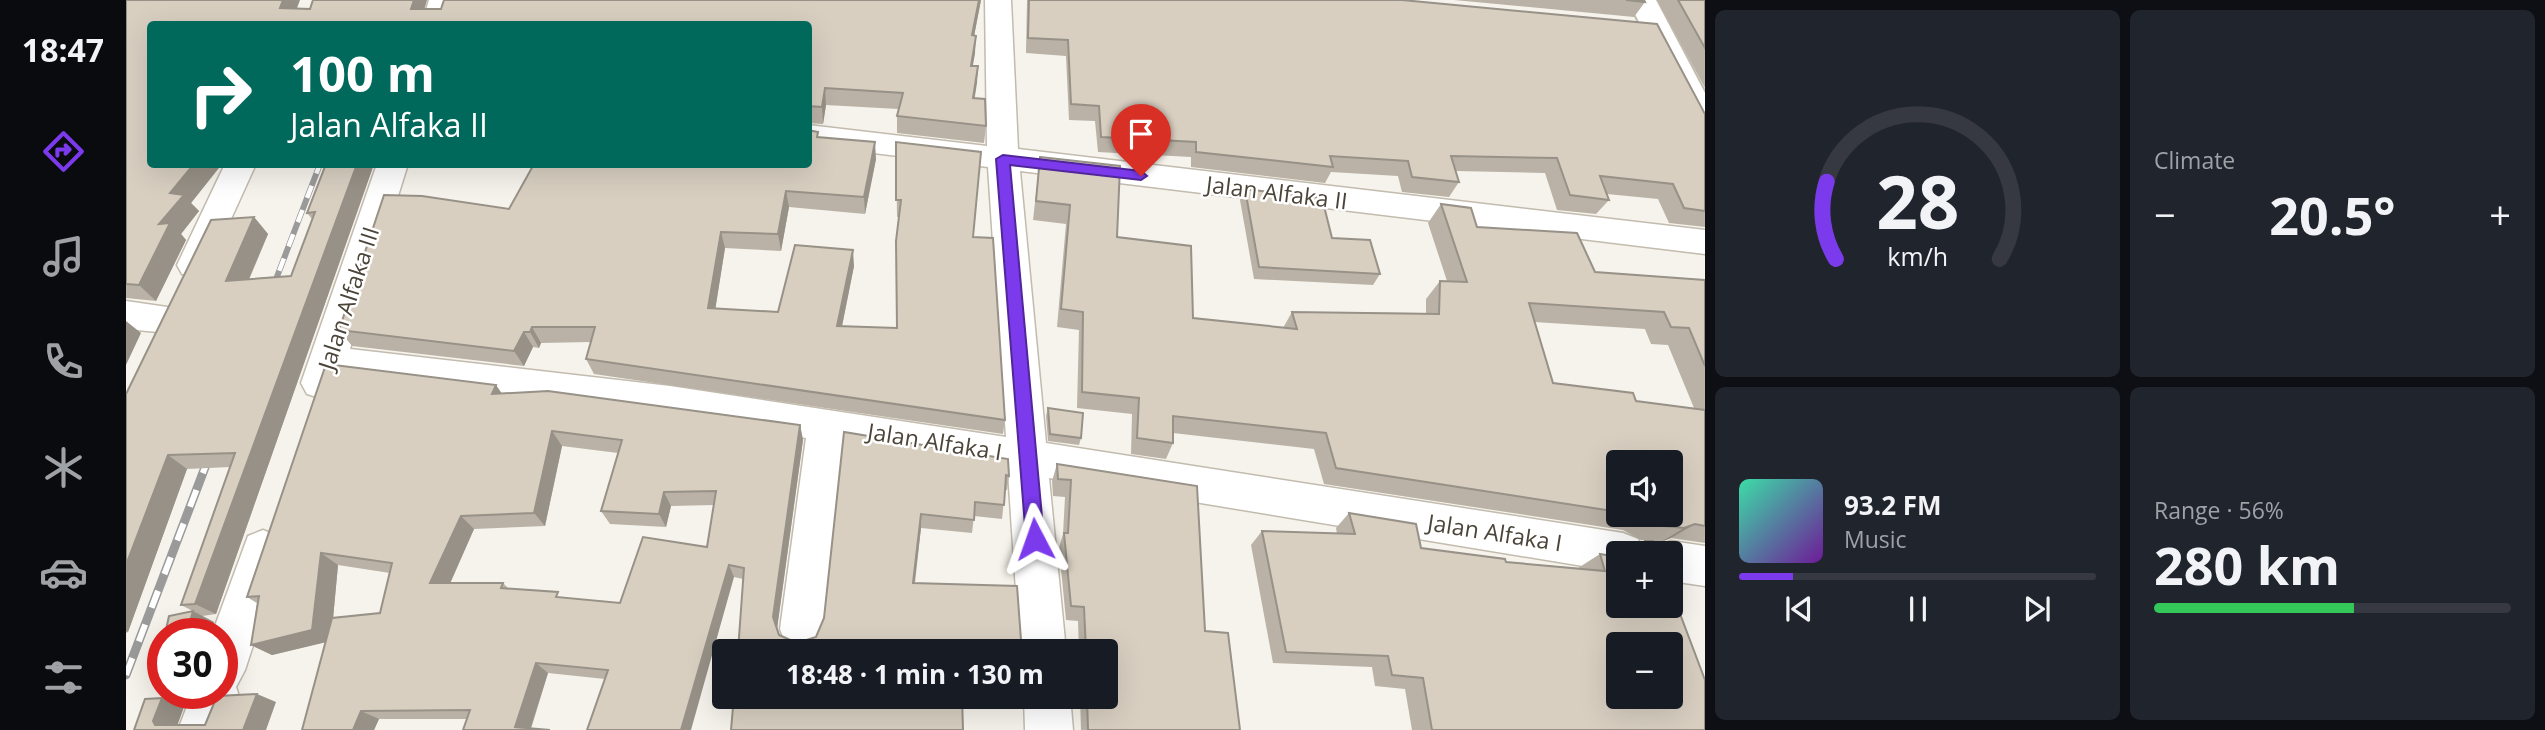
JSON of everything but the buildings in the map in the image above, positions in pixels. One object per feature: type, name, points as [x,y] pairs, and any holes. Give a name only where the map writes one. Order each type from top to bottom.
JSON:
[{"type":"street","points":[[436,21],[442,0]]},
{"type":"street","points":[[998,0],[1003,159],[1042,639]]},
{"type":"street","points":[[1642,0],[1642,29],[1705,122]]},
{"type":"street","name":"Jalan Alfaka II","points":[[812,135],[1705,242]]},
{"type":"street","points":[[152,353],[239,168]]},
{"type":"street","name":"Jalan Alfaka III","points":[[310,412],[392,168]]},
{"type":"street","points":[[126,315],[168,319]]},
{"type":"street","name":"Jalan Alfaka I","points":[[328,361],[670,402],[827,425],[1606,550]]},
{"type":"street","points":[[802,629],[827,425]]},
{"type":"street","points":[[238,624],[275,516]]},
{"type":"street","points":[[1683,563],[1705,566]]},
{"type":"street","points":[[202,730],[209,709]]},
{"type":"street","points":[[1048,709],[1049,730]]},
{"type":"railway","points":[[270,295],[318,168]]},
{"type":"railway","points":[[126,675],[212,449]]},
{"type":"route","points":[[1035,539],[1003,159],[1141,176]]}]
